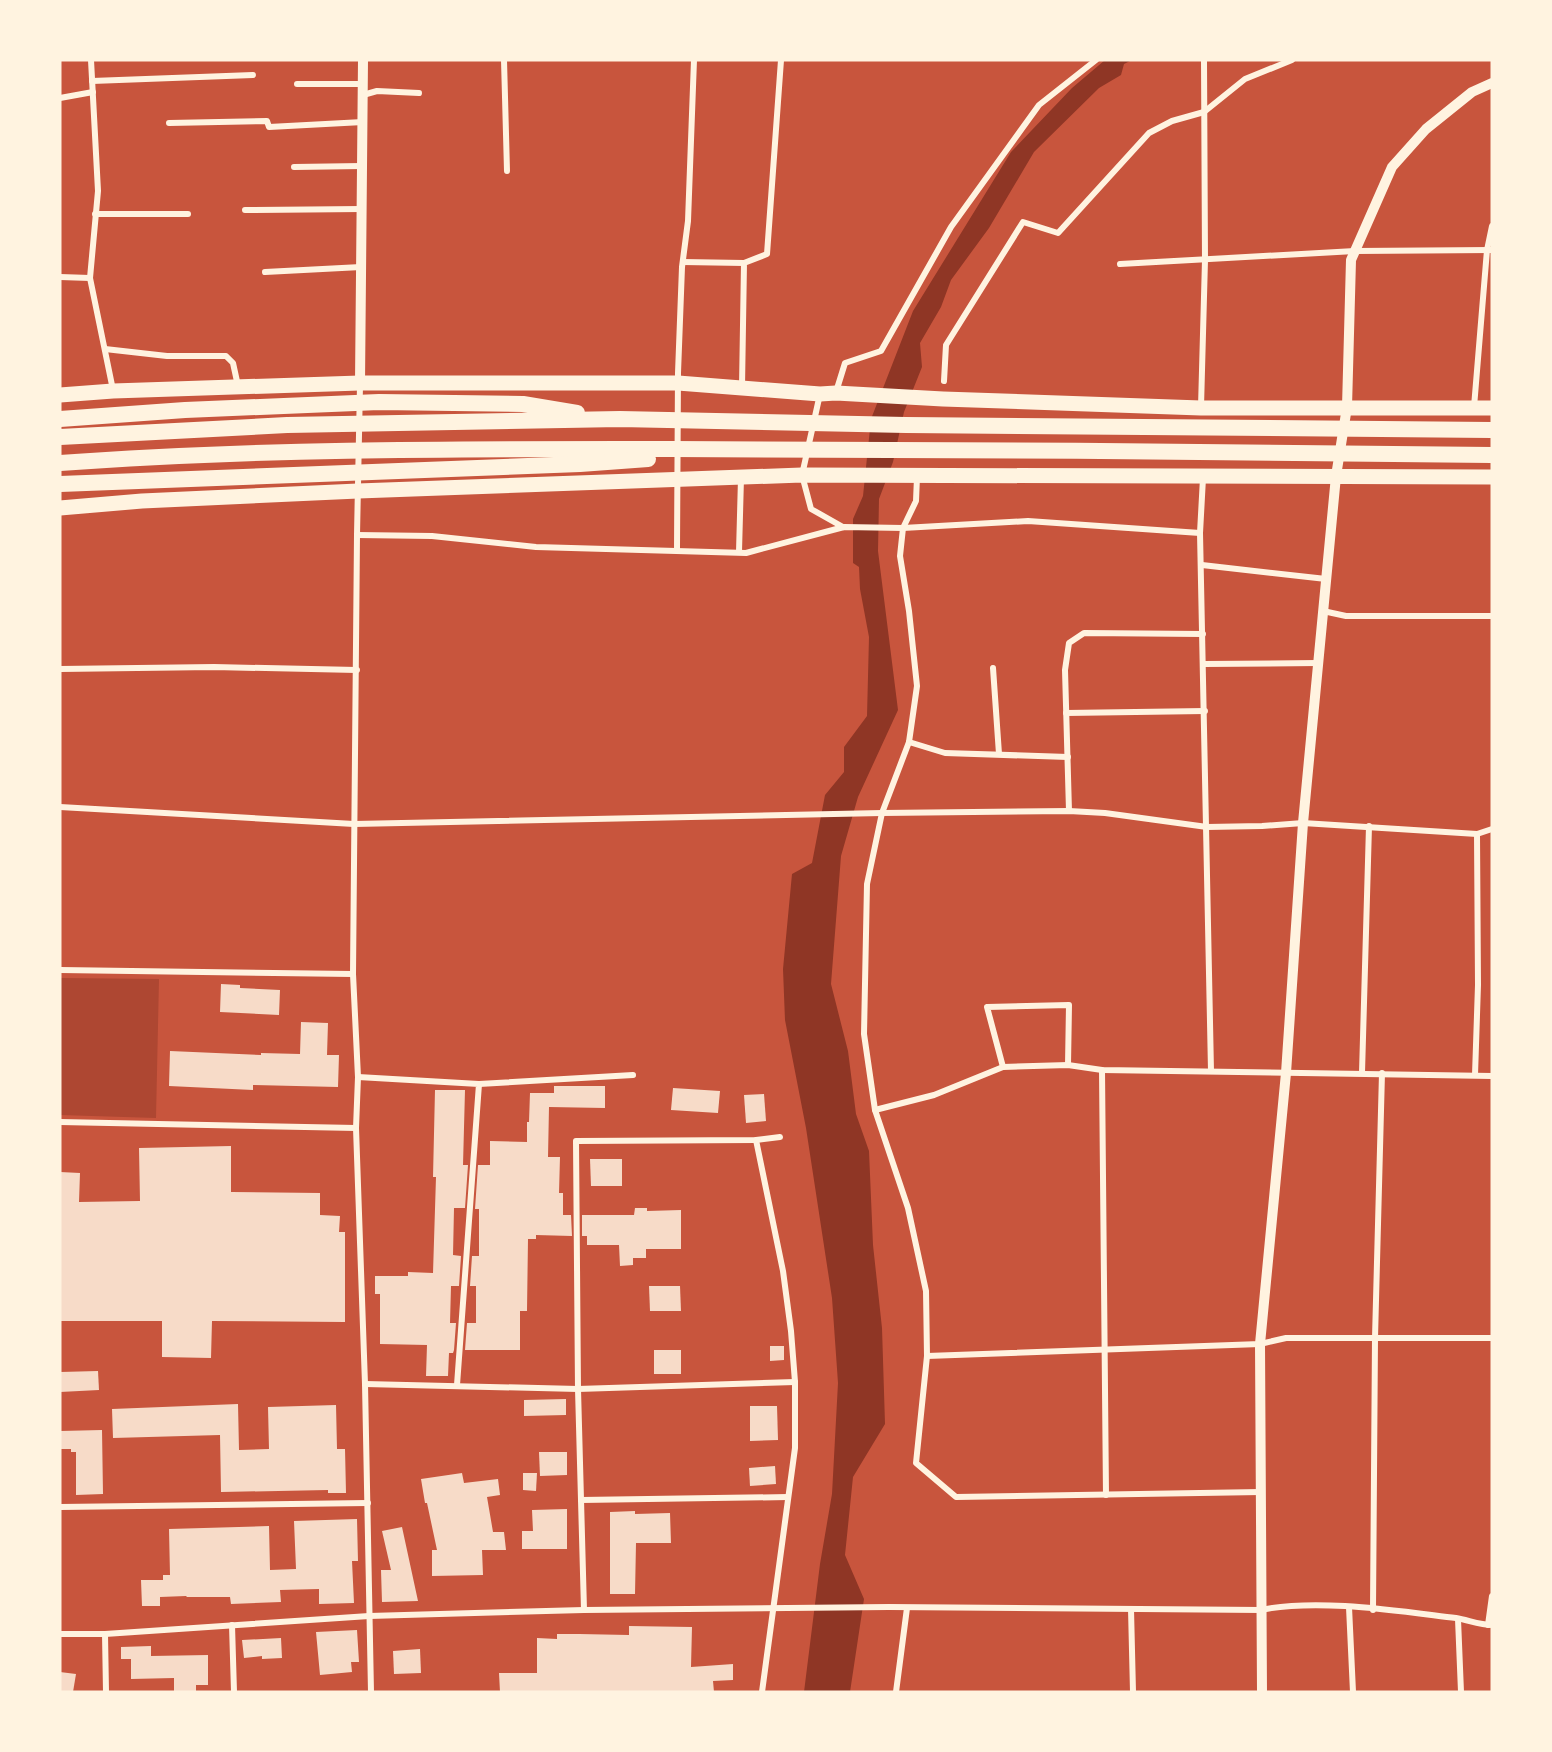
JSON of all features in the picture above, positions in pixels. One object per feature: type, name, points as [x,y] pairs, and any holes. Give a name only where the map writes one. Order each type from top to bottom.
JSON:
[{"type":"highway","points":[[60,395],[113,391],[360,383],[678,383],[820,394],[1201,408],[1492,408]]},
{"type":"highway","points":[[60,419],[185,410],[379,402],[523,404],[620,419]]},
{"type":"highway","points":[[60,437],[287,425],[620,419],[906,426],[1492,430]]},
{"type":"highway","points":[[60,463],[185,454],[384,449],[792,449],[1492,454]]},
{"type":"highway","points":[[60,484],[580,464],[792,449]]},
{"type":"highway","points":[[60,508],[142,501],[358,491],[802,475],[1492,477]]},
{"type":"street","points":[[91,60],[98,191],[90,278],[113,391]]},
{"type":"street","points":[[363,60],[353,974],[358,1077],[356,1128],[365,1384],[371,1692]]},
{"type":"street","points":[[504,60],[507,171]]},
{"type":"street","points":[[676,550],[678,383],[683,262],[688,220],[694,60]]},
{"type":"street","points":[[683,262],[744,263],[767,254],[781,60]]},
{"type":"street","points":[[836,393],[845,363],[881,351],[951,227],[1039,105],[1096,60]]},
{"type":"street","points":[[1201,408],[1204,60]]},
{"type":"street","points":[[944,381],[946,345],[1023,222],[1058,233],[1149,133],[1172,121],[1204,112],[1245,79],[1292,60]]},
{"type":"street","points":[[92,81],[253,75]]},
{"type":"street","points":[[1262,1692],[1260,1344],[1286,1073],[1303,823],[1336,476],[1347,407],[1351,260],[1392,167],[1426,129],[1472,92],[1492,82]]},
{"type":"street","points":[[297,84],[419,93]]},
{"type":"street","points":[[60,98],[93,92]]},
{"type":"street","points":[[169,123],[267,121],[269,127],[363,122]]},
{"type":"street","points":[[294,167],[362,166]]},
{"type":"street","points":[[245,210],[362,209]]},
{"type":"street","points":[[95,214],[188,214]]},
{"type":"street","points":[[1474,408],[1492,226]]},
{"type":"street","points":[[1120,264],[1355,251],[1489,250]]},
{"type":"street","points":[[742,387],[744,263]]},
{"type":"street","points":[[265,272],[361,267]]},
{"type":"street","points":[[60,277],[90,278]]},
{"type":"street","points":[[105,349],[167,356],[225,356],[233,363],[238,387]]},
{"type":"street","points":[[820,394],[802,475],[811,509],[844,527]]},
{"type":"street","points":[[917,474],[916,501],[903,528],[900,556],[917,686],[909,742],[882,813],[867,884],[864,1034],[875,1110],[908,1208],[926,1291],[927,1356],[916,1463],[956,1497],[1261,1492]]},
{"type":"street","points":[[1203,476],[1200,533],[1210,1071]]},
{"type":"street","points":[[739,552],[741,477]]},
{"type":"street","points":[[357,535],[432,536],[536,547],[746,553],[844,527],[903,528],[1028,521],[1200,533]]},
{"type":"street","points":[[1202,565],[1326,579]]},
{"type":"street","points":[[1323,611],[1346,616],[1492,616]]},
{"type":"street","points":[[1069,811],[1065,670],[1069,643],[1084,633],[1203,634]]},
{"type":"street","points":[[1204,664],[1318,663]]},
{"type":"street","points":[[60,669],[214,667],[357,670]]},
{"type":"street","points":[[993,668],[999,754]]},
{"type":"street","points":[[1066,713],[1204,711]]},
{"type":"street","points":[[909,742],[945,753],[1068,757]]},
{"type":"street","points":[[60,807],[354,824],[1069,811],[1106,813],[1207,827],[1303,823],[1477,834],[1492,829]]},
{"type":"street","points":[[1362,1073],[1368,826]]},
{"type":"street","points":[[1475,1075],[1478,985],[1477,834]]},
{"type":"street","points":[[60,970],[353,974]]},
{"type":"street","points":[[1003,1067],[987,1007],[1069,1005],[1068,1065]]},
{"type":"street","points":[[875,1110],[934,1095],[1003,1067],[1068,1065],[1102,1070],[1492,1076]]},
{"type":"street","points":[[1102,1070],[1106,1495]]},
{"type":"street","points":[[1373,1610],[1375,1338],[1383,1073]]},
{"type":"street","points":[[358,1077],[479,1084],[633,1075]]},
{"type":"street","points":[[457,1385],[479,1084]]},
{"type":"street","points":[[60,1122],[356,1128]]},
{"type":"street","points":[[584,1610],[578,1389],[576,1141],[756,1140],[780,1137]]},
{"type":"street","points":[[756,1140],[783,1272],[795,1382],[795,1448],[762,1692]]},
{"type":"street","points":[[927,1356],[1260,1344],[1286,1338],[1492,1338]]},
{"type":"street","points":[[365,1384],[578,1389],[795,1382]]},
{"type":"street","points":[[581,1500],[788,1497]]},
{"type":"street","points":[[60,1508],[368,1503]]},
{"type":"street","points":[[60,1634],[105,1634],[369,1616],[774,1607],[1261,1610],[1282,1605],[1349,1607],[1458,1619],[1490,1625],[1492,1596]]},
{"type":"street","points":[[1349,1607],[1353,1692]]},
{"type":"street","points":[[896,1692],[907,1608]]},
{"type":"street","points":[[1131,1609],[1133,1692]]},
{"type":"street","points":[[1458,1619],[1461,1692]]},
{"type":"street","points":[[232,1625],[234,1692]]},
{"type":"street","points":[[105,1634],[106,1692]]},
{"type":"shaded area","points":[[1105,60],[1132,60],[1124,64],[1121,75],[1099,88],[1034,152],[989,228],[951,280],[941,307],[920,343],[922,367],[904,412],[893,462],[879,499],[878,551],[898,710],[858,797],[841,856],[831,984],[848,1051],[856,1114],[869,1151],[873,1245],[882,1328],[885,1424],[853,1477],[845,1555],[864,1599],[850,1692],[804,1692],[820,1564],[832,1494],[838,1383],[832,1298],[806,1128],[785,1020],[783,969],[792,874],[812,863],[825,795],[844,772],[844,747],[867,716],[869,637],[860,589],[859,567],[853,563],[853,519],[863,496],[871,419],[913,311],[1011,152],[1072,88]]},
{"type":"shaded area","points":[[60,978],[159,979],[156,1118],[60,1115]]},
{"type":"building","points":[[221,984],[240,985],[240,988],[280,990],[279,1015],[220,1012]]},
{"type":"building","points":[[301,1022],[328,1023],[327,1055],[339,1055],[338,1087],[253,1085],[253,1090],[169,1086],[170,1051],[261,1055],[261,1053],[300,1054]]},
{"type":"building","points":[[554,1086],[605,1086],[605,1108],[549,1107],[548,1157],[560,1157],[559,1193],[563,1193],[563,1215],[571,1215],[572,1236],[536,1235],[536,1239],[528,1239],[527,1311],[520,1311],[520,1350],[465,1350],[467,1323],[476,1323],[476,1286],[470,1286],[472,1256],[479,1256],[479,1209],[475,1209],[478,1165],[490,1165],[490,1141],[527,1142],[530,1093],[554,1093]]},
{"type":"building","points":[[673,1088],[720,1091],[718,1113],[671,1110]]},
{"type":"building","points":[[435,1090],[465,1090],[463,1165],[468,1165],[465,1208],[454,1208],[453,1255],[461,1256],[459,1286],[451,1286],[450,1323],[456,1323],[454,1350],[453,1353],[449,1353],[448,1376],[426,1376],[427,1345],[380,1344],[380,1294],[375,1294],[375,1276],[408,1276],[408,1272],[433,1273],[436,1177],[433,1177]]},
{"type":"building","points":[[764,1094],[766,1121],[746,1123],[744,1095]]},
{"type":"building","points":[[231,1146],[231,1192],[320,1193],[320,1215],[340,1216],[339,1232],[345,1232],[345,1322],[212,1321],[211,1358],[162,1357],[162,1321],[60,1321],[60,1172],[80,1173],[79,1202],[140,1201],[139,1148]]},
{"type":"building","points":[[590,1159],[622,1159],[622,1186],[591,1186]]},
{"type":"building","points":[[635,1208],[647,1208],[647,1211],[681,1210],[681,1249],[646,1249],[646,1258],[633,1258],[633,1265],[620,1266],[619,1245],[587,1245],[587,1236],[582,1236],[582,1215],[634,1215]]},
{"type":"building","points":[[649,1286],[680,1286],[681,1311],[650,1311]]},
{"type":"building","points":[[770,1346],[784,1346],[784,1360],[770,1361]]},
{"type":"building","points":[[654,1350],[681,1350],[681,1374],[654,1374]]},
{"type":"building","points":[[98,1371],[99,1390],[60,1392],[60,1372]]},
{"type":"building","points":[[566,1399],[566,1415],[524,1416],[524,1400]]},
{"type":"building","points":[[238,1404],[239,1450],[269,1449],[268,1407],[336,1405],[337,1449],[345,1449],[346,1493],[328,1493],[328,1490],[221,1492],[220,1435],[113,1438],[112,1409]]},
{"type":"building","points":[[750,1406],[777,1406],[778,1440],[750,1441]]},
{"type":"building","points":[[102,1430],[103,1494],[76,1495],[76,1452],[71,1452],[71,1449],[60,1449],[60,1431]]},
{"type":"building","points":[[539,1452],[567,1452],[567,1475],[540,1476]]},
{"type":"building","points":[[775,1466],[776,1484],[750,1486],[749,1468]]},
{"type":"building","points":[[462,1473],[464,1483],[498,1479],[500,1495],[487,1497],[493,1532],[504,1532],[506,1550],[482,1550],[483,1575],[432,1576],[432,1550],[437,1550],[421,1479]]},
{"type":"building","points":[[523,1473],[537,1473],[536,1491],[523,1490]]},
{"type":"building","points":[[567,1509],[567,1549],[522,1549],[522,1531],[533,1531],[532,1510]]},
{"type":"building","points":[[635,1511],[635,1514],[670,1513],[671,1543],[636,1543],[635,1594],[610,1594],[610,1512]]},
{"type":"building","points":[[357,1519],[358,1561],[352,1561],[354,1603],[319,1604],[319,1589],[280,1590],[281,1602],[231,1604],[230,1597],[186,1596],[160,1597],[160,1606],[142,1606],[141,1580],[163,1580],[163,1575],[170,1575],[169,1529],[269,1526],[270,1570],[296,1569],[294,1521]]},
{"type":"building","points":[[402,1527],[418,1601],[382,1602],[381,1570],[391,1570],[382,1531]]},
{"type":"building","points":[[629,1626],[692,1627],[691,1667],[733,1664],[733,1680],[713,1681],[714,1692],[500,1692],[499,1673],[537,1673],[537,1638],[557,1639],[557,1634],[629,1635]]},
{"type":"building","points":[[357,1630],[359,1662],[351,1662],[352,1672],[320,1675],[316,1632]]},
{"type":"building","points":[[281,1638],[282,1658],[262,1659],[262,1656],[244,1658],[242,1640]]},
{"type":"building","points":[[151,1646],[151,1656],[208,1655],[208,1685],[196,1685],[196,1692],[174,1692],[174,1678],[131,1679],[131,1659],[121,1659],[121,1647]]},
{"type":"building","points":[[420,1649],[421,1673],[394,1674],[393,1651]]},
{"type":"building","points":[[60,1672],[76,1674],[73,1692],[60,1692]]}]
